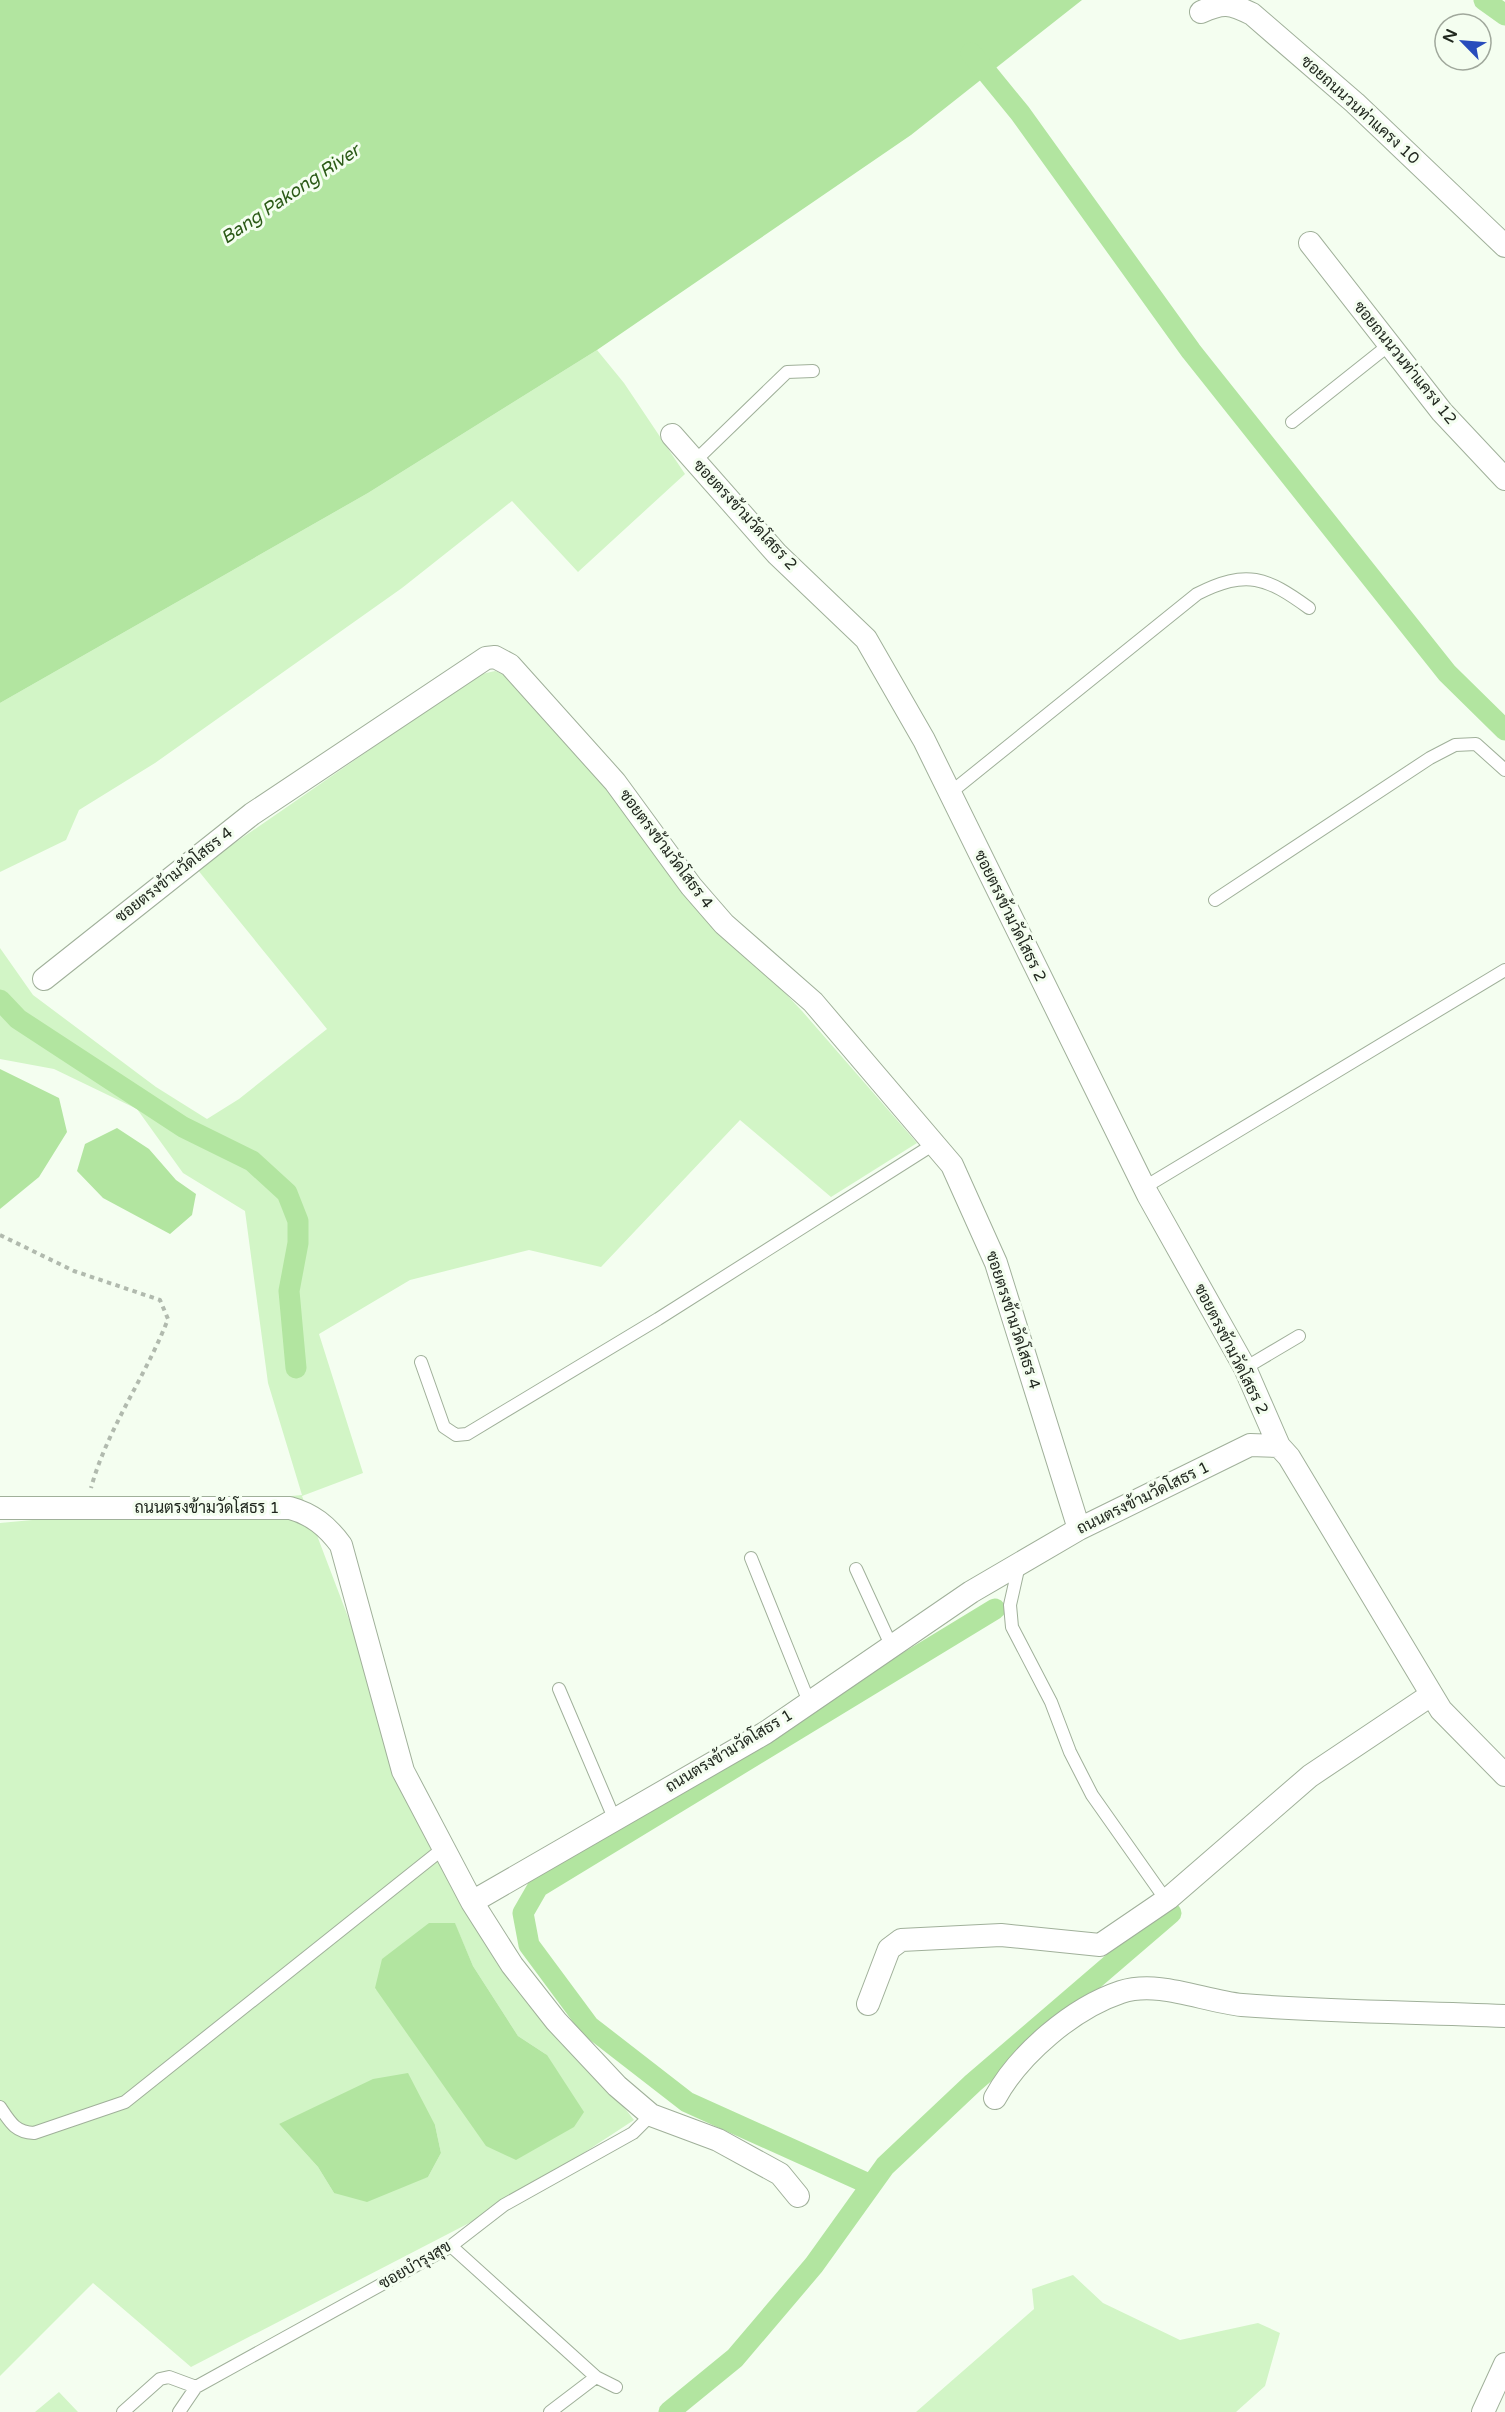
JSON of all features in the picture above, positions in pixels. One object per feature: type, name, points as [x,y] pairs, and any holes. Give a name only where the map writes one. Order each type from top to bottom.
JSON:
[{"type":"street","name":"ซอยถนนวนท่าแครง 10","points":[[1201,12],[1219,4],[1232,5],[1251,14],[1355,103],[1505,246]]},
{"type":"street","name":"ซอยถนนวนท่าแครง 12","points":[[1310,243],[1442,412],[1505,479]]},
{"type":"street","name":"ซอยตรงข้ามวัดโสธร 2","points":[[672,435],[777,554],[836,607],[866,639],[924,740],[1145,1187],[1245,1368],[1279,1446]]},
{"type":"street","name":"ซอยตรงข้ามวัดโสธร 4","points":[[44,979],[252,814],[486,658],[495,657],[510,665],[615,782],[691,886],[724,924],[813,1002],[952,1165],[996,1263],[1079,1529]]},
{"type":"street","name":"ถนนตรงข้ามวัดโสธร 1","points":[[0,1508],[290,1508],[306,1512],[332,1533],[341,1545],[403,1771],[472,1902],[614,1818],[765,1733],[971,1592],[1079,1529],[1250,1445],[1279,1446]]},
{"type":"street","points":[[1279,1446],[1289,1457],[1431,1695],[1457,1728],[1505,1775]]},
{"type":"street","points":[[868,2004],[890,1949],[901,1941],[1001,1935],[1100,1945],[1166,1900],[1310,1776],[1431,1695]]},
{"type":"street","points":[[472,1902],[512,1965],[556,2021],[617,2086],[651,2115],[718,2140],[780,2174],[798,2196]]},
{"type":"street","points":[[995,2098],[1005,2080],[1066,2019],[1121,1992],[1146,1988],[1240,2004],[1505,2016]]},
{"type":"street","points":[[1484,2412],[1503,2374]]},
{"type":"lane","points":[[1292,422],[1389,345]]},
{"type":"lane","points":[[694,461],[787,372],[813,371]]},
{"type":"lane","points":[[950,793],[1206,590],[1223,581],[1253,579],[1278,586],[1309,608]]},
{"type":"lane","points":[[1215,900],[1430,758],[1455,745],[1476,744],[1505,770]]},
{"type":"lane","points":[[1145,1187],[1505,970]]},
{"type":"lane","points":[[421,1362],[444,1427],[456,1435],[467,1434],[658,1319],[934,1144]]},
{"type":"lane","points":[[1245,1368],[1299,1336]]},
{"type":"lane","points":[[751,1558],[809,1702]]},
{"type":"lane","points":[[1019,1565],[1010,1605],[1012,1627],[1051,1702],[1070,1752],[1092,1795],[1166,1900]]},
{"type":"lane","points":[[856,1569],[891,1645]]},
{"type":"lane","points":[[559,1689],[614,1818]]},
{"type":"lane","points":[[0,2107],[13,2126],[22,2133],[34,2133],[125,2102],[445,1847]]},
{"type":"lane","name":"ซอยบำรุงสุข","points":[[179,2412],[196,2387],[451,2246],[504,2205],[633,2133],[651,2115]]},
{"type":"lane","points":[[451,2246],[596,2378],[616,2387]]},
{"type":"lane","points":[[123,2412],[160,2379],[169,2377],[196,2387]]},
{"type":"lane","points":[[550,2412],[596,2378]]},
{"type":"path","points":[[0,1235],[74,1271],[160,1300],[168,1319],[156,1349],[97,1467],[87,1508]]},
{"type":"shaded area","points":[[597,350],[624,383],[685,474],[578,572],[512,501],[402,588],[155,763],[79,810],[66,840],[0,872],[0,703],[368,493]]},
{"type":"shaded area","points":[[495,671],[526,683],[666,867],[802,1011],[917,1143],[831,1197],[740,1120],[601,1267],[529,1250],[410,1280],[319,1334],[363,1473],[302,1496],[450,1885],[634,2120],[504,2205],[191,2367],[93,2283],[0,2376],[0,1523],[302,1495],[268,1383],[245,1211],[183,1173],[137,1109],[54,1069],[0,1059],[0,948],[33,995],[156,1087],[207,1119],[239,1099],[327,1029],[197,869],[478,675]],"holes":[[[455,1924],[473,1966],[518,2036],[547,2055],[375,1989]],[[279,2124],[435,2125],[441,2153],[428,2177],[334,2193],[318,2167]]]},
{"type":"shaded area","points":[[1073,2275],[1103,2303],[1180,2340],[1258,2323],[1280,2333],[1265,2386],[1236,2412],[916,2412],[1034,2309],[1032,2289]]},
{"type":"shaded area","points":[[59,2392],[78,2412],[35,2412]]},
{"type":"water","name":"Bang Pakong River","points":[[0,0],[1082,0],[911,135],[597,350],[368,493],[0,703]]},
{"type":"water","points":[[0,1069],[59,1098],[67,1132],[39,1177],[0,1209]]},
{"type":"water","points":[[117,1128],[149,1149],[176,1180],[196,1194],[192,1215],[170,1234],[103,1198],[77,1171],[85,1144]]},
{"type":"water","points":[[429,1923],[455,1923],[473,1966],[518,2036],[547,2055],[584,2112],[574,2127],[516,2160],[486,2146],[375,1988],[382,1959]]},
{"type":"water","points":[[408,2073],[435,2125],[441,2153],[428,2177],[367,2202],[334,2193],[318,2167],[279,2124],[373,2079]]},
{"type":"waterway","points":[[1484,0],[1505,15]]},
{"type":"waterway","points":[[971,53],[1020,113],[1191,351],[1447,673],[1505,730]]},
{"type":"waterway","points":[[0,1000],[18,1019],[183,1127],[252,1161],[287,1193],[298,1221],[298,1243],[289,1291],[296,1368]]},
{"type":"waterway","points":[[871,2185],[687,2102],[589,2026],[529,1945],[523,1913],[538,1887],[995,1609]]},
{"type":"waterway","points":[[669,2412],[735,2358],[814,2265],[885,2166],[973,2083],[1171,1913]]}]
